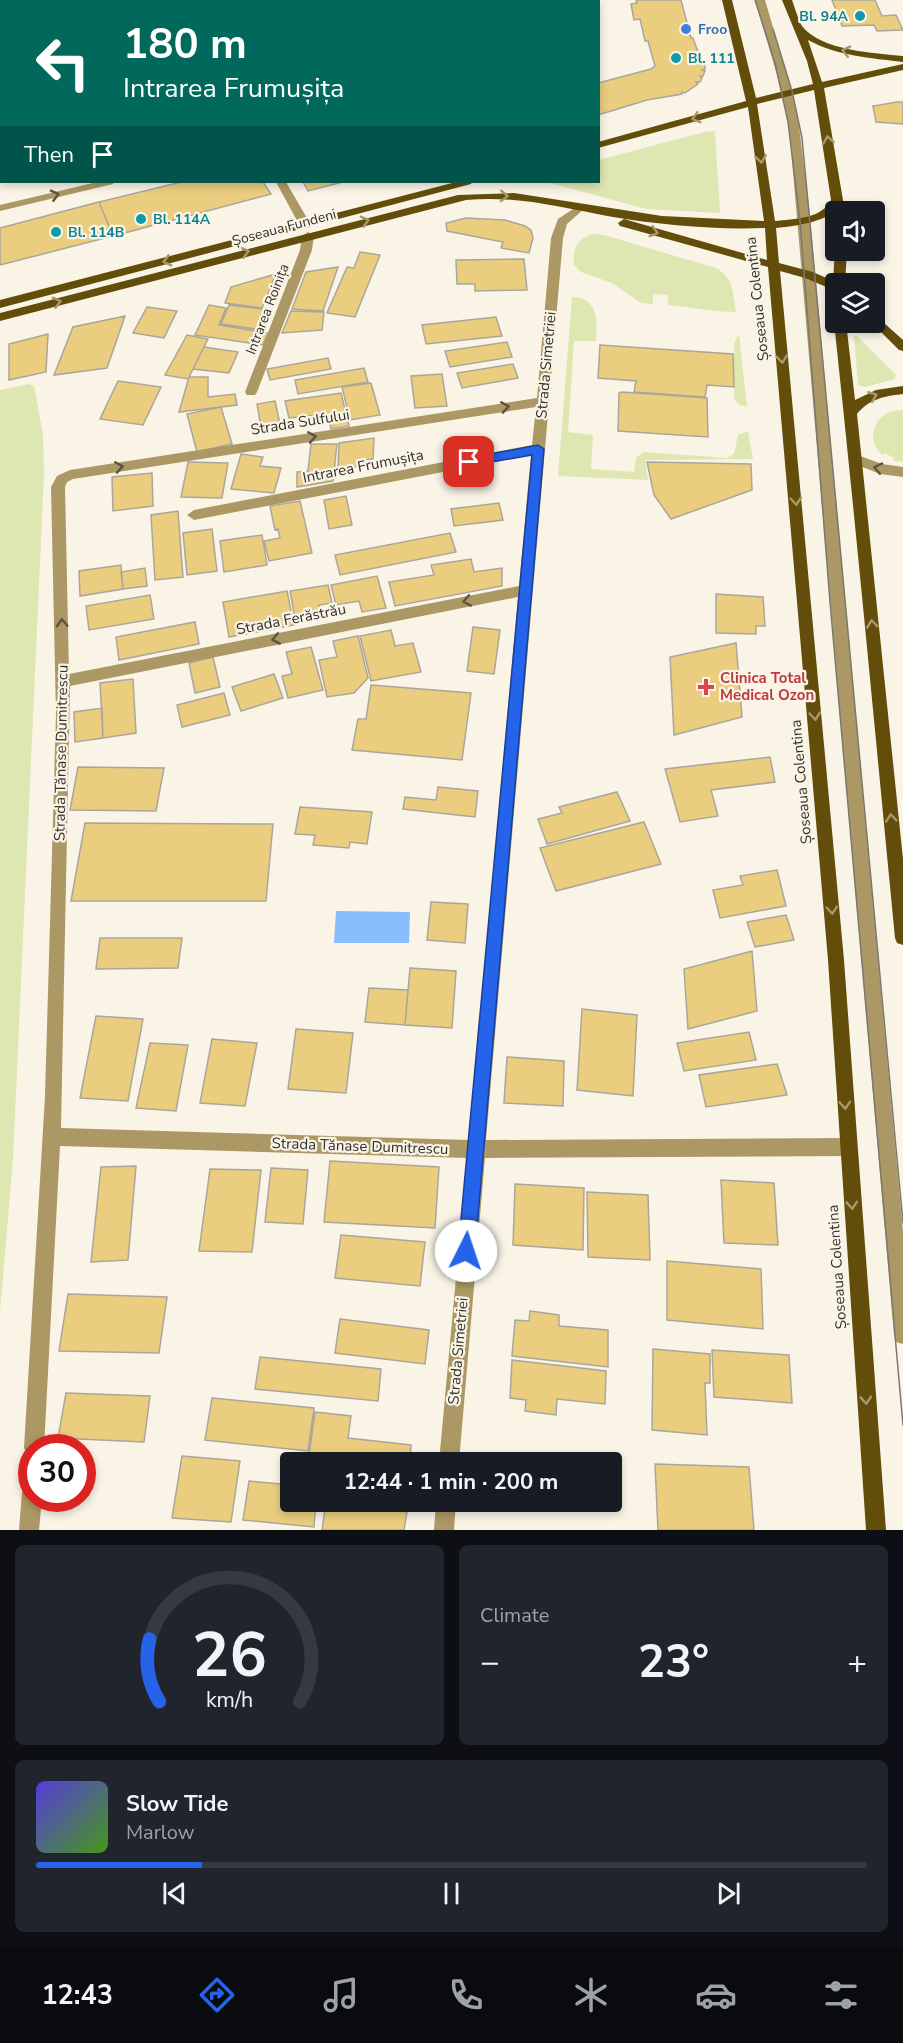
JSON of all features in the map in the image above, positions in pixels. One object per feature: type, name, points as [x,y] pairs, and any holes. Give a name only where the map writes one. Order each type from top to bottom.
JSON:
[{"type":"main road","name":"Șoseaua Colentina","points":[[727,0],[752,102],[769,224],[794,467],[834,937],[876,1530]]},
{"type":"main road","points":[[787,0],[812,61],[838,201]]},
{"type":"main road","points":[[796,25],[814,40],[837,49],[863,55],[903,59]]},
{"type":"main road","points":[[600,144],[787,92],[903,67]]},
{"type":"main road","name":"Șoseaua Fundeni","points":[[0,317],[464,183]]},
{"type":"main road","points":[[529,186],[546,200]]},
{"type":"main road","name":"Șoseaua Fundeni","points":[[0,304],[307,230],[458,198],[505,195],[546,200],[579,208],[628,224],[809,274],[825,282]]},
{"type":"main road","name":"Șoseaua Fundeni","points":[[579,208],[665,220],[736,225],[769,224],[805,220],[826,213],[834,206],[837,196]]},
{"type":"main road","points":[[885,329],[903,347]]},
{"type":"main road","points":[[841,333],[903,938]]},
{"type":"main road","points":[[849,415],[856,405],[870,396],[903,390]]},
{"type":"street","points":[[760,0],[787,92],[794,126],[805,220],[903,1335]]},
{"type":"street","points":[[0,208],[106,183]]},
{"type":"street","points":[[282,183],[307,230]]},
{"type":"street","name":"Strada Simetriei","points":[[450,1452],[557,237],[562,222],[579,208]]},
{"type":"street","name":"Intrarea Roinița","points":[[251,392],[306,250],[307,230]]},
{"type":"street","name":"Strada Sulfului","points":[[62,479],[70,475],[543,401]]},
{"type":"street","name":"Intrarea Frumușița","points":[[194,515],[538,449]]},
{"type":"street","points":[[855,459],[873,467],[903,472]]},
{"type":"street","name":"Strada Tănase Dumitrescu","points":[[35,1434],[53,1137],[63,681],[58,487],[62,479]]},
{"type":"street","name":"Strada Ferăstrău","points":[[63,681],[525,590]]},
{"type":"street","name":"Strada Tănase Dumitrescu","points":[[53,1137],[475,1149],[848,1147]]},
{"type":"street","points":[[29,1530],[30,1512]]},
{"type":"street","points":[[444,1530],[445,1512]]},
{"type":"green space","points":[[715,131],[720,213],[646,209],[551,183],[600,183],[600,160]]},
{"type":"green space","points":[[591,234],[604,235],[716,268],[729,281],[736,312],[668,305],[668,295],[653,294],[653,304],[641,303],[612,283],[581,272],[574,265],[575,250],[582,239]]},
{"type":"green space","points":[[572,297],[587,301],[592,306],[596,319],[596,341],[574,341],[568,432],[593,435],[591,469],[634,472],[636,458],[644,452],[727,458],[734,454],[738,435],[748,431],[753,459],[645,460],[648,480],[558,476]]},
{"type":"green space","points":[[739,335],[747,407],[738,404],[734,398],[734,343]]},
{"type":"green space","points":[[856,335],[896,375],[895,379],[865,387],[858,385],[854,336]]},
{"type":"green space","points":[[29,384],[34,386],[43,435],[44,474],[13,1159],[0,1312],[0,390]]},
{"type":"green space","points":[[903,410],[903,462],[893,461],[894,458],[885,453],[882,455],[876,448],[873,433],[880,419],[886,414]]},
{"type":"water","points":[[336,911],[410,912],[409,943],[334,943]]},
{"type":"building","name":"Bl. 111","points":[[636,0],[681,0],[691,38],[693,38],[702,63],[705,64],[705,69],[702,70],[705,71],[703,76],[700,76],[702,78],[700,82],[696,82],[698,84],[685,93],[647,100],[600,114],[600,82],[655,66],[648,41],[645,41],[640,19],[634,20],[631,4],[637,3]]},
{"type":"building","name":"Bl. 94A","points":[[832,0],[875,0],[882,16],[896,15],[903,30],[877,31],[874,25],[842,26]]},
{"type":"building","points":[[903,102],[903,124],[876,122],[873,106]]},
{"type":"building","name":"Bl. 114A","points":[[177,183],[264,183],[271,194],[113,236],[99,202]]},
{"type":"building","points":[[304,183],[339,183],[308,191]]},
{"type":"building","name":"Bl. 114B","points":[[99,202],[113,236],[0,265],[0,228]]},
{"type":"building","points":[[466,218],[505,220],[525,226],[531,230],[533,238],[529,253],[501,248],[503,242],[447,231],[446,223]]},
{"type":"building","points":[[360,252],[380,255],[355,317],[327,313],[347,267],[354,268]]},
{"type":"building","points":[[524,259],[527,290],[475,291],[475,284],[457,284],[456,260]]},
{"type":"building","points":[[338,267],[323,311],[292,309],[306,272]]},
{"type":"building","points":[[276,274],[262,308],[225,303],[231,287]]},
{"type":"building","points":[[209,305],[226,308],[219,325],[268,333],[263,345],[195,335]]},
{"type":"building","points":[[229,305],[271,310],[262,330],[221,324]]},
{"type":"building","points":[[147,307],[177,311],[164,338],[133,333]]},
{"type":"building","points":[[291,311],[324,312],[322,330],[282,333]]},
{"type":"building","points":[[125,316],[107,368],[54,375],[73,327]]},
{"type":"building","points":[[496,317],[502,336],[426,344],[422,325]]},
{"type":"building","points":[[48,334],[46,372],[9,380],[9,344]]},
{"type":"building","points":[[187,335],[208,339],[188,379],[165,375]]},
{"type":"building","points":[[507,342],[512,357],[450,367],[445,351]]},
{"type":"building","points":[[600,345],[733,354],[734,387],[707,385],[705,397],[634,392],[636,381],[598,378]]},
{"type":"building","points":[[204,347],[238,352],[229,373],[193,369]]},
{"type":"building","points":[[328,358],[331,369],[270,380],[267,369]]},
{"type":"building","points":[[513,364],[518,378],[462,388],[457,373]]},
{"type":"building","points":[[364,368],[368,382],[298,394],[295,380]]},
{"type":"building","points":[[442,374],[447,406],[415,408],[411,376]]},
{"type":"building","points":[[189,377],[208,377],[208,397],[235,394],[237,405],[179,412]]},
{"type":"building","points":[[118,381],[161,387],[143,425],[100,419]]},
{"type":"building","points":[[371,383],[380,415],[350,420],[342,387]]},
{"type":"building","points":[[341,393],[349,426],[331,429],[328,414],[289,418],[285,401]]},
{"type":"building","points":[[619,393],[707,398],[708,437],[618,431]]},
{"type":"building","points":[[275,401],[280,424],[261,427],[257,404]]},
{"type":"building","points":[[221,407],[232,444],[197,452],[187,414]]},
{"type":"building","points":[[374,438],[373,459],[364,460],[364,466],[338,468],[339,443]]},
{"type":"building","points":[[311,444],[337,444],[333,481],[297,487],[297,472],[308,471]]},
{"type":"building","points":[[241,454],[263,457],[260,466],[281,468],[274,493],[231,489]]},
{"type":"building","points":[[188,462],[228,463],[222,498],[181,497]]},
{"type":"building","points":[[647,462],[751,464],[752,490],[671,519],[654,495]]},
{"type":"building","points":[[152,473],[153,506],[113,511],[112,477]]},
{"type":"building","points":[[346,496],[352,525],[329,529],[324,500]]},
{"type":"building","points":[[300,501],[312,553],[269,561],[264,541],[280,538],[278,529],[275,530],[270,506]]},
{"type":"building","points":[[499,503],[503,520],[454,526],[451,509]]},
{"type":"building","points":[[178,511],[183,577],[155,580],[151,515]]},
{"type":"building","points":[[212,529],[217,571],[187,575],[183,533]]},
{"type":"building","points":[[450,533],[456,552],[340,575],[335,555]]},
{"type":"building","points":[[262,535],[267,565],[224,572],[220,541]]},
{"type":"building","points":[[471,559],[474,572],[502,568],[502,586],[395,606],[389,582],[434,575],[431,565]]},
{"type":"building","points":[[121,565],[123,589],[80,596],[79,571]]},
{"type":"building","points":[[145,568],[147,586],[123,589],[121,572]]},
{"type":"building","points":[[377,576],[386,608],[362,612],[359,601],[336,605],[331,585]]},
{"type":"building","points":[[328,585],[332,603],[319,605],[321,610],[311,611],[312,619],[296,623],[290,591]]},
{"type":"building","points":[[287,591],[294,625],[229,637],[223,602]]},
{"type":"building","points":[[716,594],[763,597],[765,626],[756,626],[756,634],[716,633]]},
{"type":"building","points":[[150,595],[154,619],[89,630],[86,606]]},
{"type":"building","points":[[195,622],[199,644],[119,660],[116,637]]},
{"type":"building","points":[[473,627],[500,630],[494,674],[467,671]]},
{"type":"building","points":[[391,630],[395,646],[413,643],[421,672],[371,681],[360,636]]},
{"type":"building","points":[[358,636],[368,678],[354,693],[327,697],[319,660],[337,657],[333,641]]},
{"type":"building","name":"Clinica Total Medical Ozon","points":[[736,643],[742,717],[674,735],[670,657]]},
{"type":"building","points":[[311,647],[323,690],[288,698],[282,676],[292,674],[286,652]]},
{"type":"building","points":[[213,657],[220,687],[195,693],[189,663]]},
{"type":"building","points":[[274,674],[283,698],[241,711],[232,687]]},
{"type":"building","points":[[133,679],[136,733],[103,738],[100,683]]},
{"type":"building","points":[[371,685],[471,693],[462,760],[352,750],[358,719],[366,719]]},
{"type":"building","points":[[224,693],[230,715],[182,727],[177,705]]},
{"type":"building","points":[[102,708],[103,738],[75,742],[74,712]]},
{"type":"building","points":[[770,757],[775,782],[711,790],[718,816],[680,822],[665,769]]},
{"type":"building","points":[[78,767],[164,768],[156,811],[70,810]]},
{"type":"building","points":[[438,787],[478,791],[475,817],[403,809],[405,797],[436,800]]},
{"type":"building","points":[[617,792],[630,821],[547,844],[538,819],[562,813],[559,807]]},
{"type":"building","points":[[300,807],[372,812],[367,844],[350,842],[349,848],[313,845],[315,835],[295,834]]},
{"type":"building","points":[[644,822],[661,864],[556,891],[540,848]]},
{"type":"building","points":[[85,823],[273,824],[266,901],[71,901]]},
{"type":"building","points":[[777,870],[786,906],[720,918],[713,890],[743,885],[740,876]]},
{"type":"building","points":[[431,902],[468,904],[465,943],[427,940]]},
{"type":"building","points":[[786,915],[794,940],[755,947],[747,922]]},
{"type":"building","points":[[100,938],[182,938],[178,968],[96,969]]},
{"type":"building","points":[[752,951],[757,1011],[688,1029],[684,969]]},
{"type":"building","points":[[410,968],[456,971],[452,1028],[405,1025]]},
{"type":"building","points":[[369,988],[408,990],[405,1025],[365,1022]]},
{"type":"building","points":[[582,1009],[637,1015],[633,1096],[577,1090]]},
{"type":"building","points":[[96,1016],[143,1019],[128,1101],[80,1098]]},
{"type":"building","points":[[296,1029],[353,1033],[346,1093],[288,1089]]},
{"type":"building","points":[[749,1032],[756,1060],[684,1071],[677,1043]]},
{"type":"building","points":[[212,1039],[257,1043],[245,1106],[200,1103]]},
{"type":"building","points":[[150,1043],[188,1045],[176,1111],[136,1108]]},
{"type":"building","points":[[507,1057],[564,1061],[563,1106],[504,1103]]},
{"type":"building","points":[[777,1064],[787,1095],[706,1107],[699,1075]]},
{"type":"building","points":[[330,1161],[439,1167],[435,1228],[324,1222]]},
{"type":"building","points":[[136,1166],[128,1260],[91,1262],[101,1167]]},
{"type":"building","points":[[271,1168],[308,1170],[303,1224],[265,1222]]},
{"type":"building","points":[[210,1169],[261,1170],[252,1252],[199,1251]]},
{"type":"building","points":[[721,1180],[774,1183],[778,1245],[724,1243]]},
{"type":"building","points":[[515,1184],[584,1188],[583,1250],[513,1245]]},
{"type":"building","points":[[587,1192],[648,1195],[650,1260],[588,1257]]},
{"type":"building","points":[[341,1235],[425,1242],[420,1286],[335,1278]]},
{"type":"building","points":[[667,1261],[761,1269],[763,1329],[667,1320]]},
{"type":"building","points":[[68,1294],[167,1297],[159,1353],[59,1351]]},
{"type":"building","points":[[530,1311],[559,1315],[559,1326],[608,1330],[608,1367],[512,1356],[515,1320],[529,1321]]},
{"type":"building","points":[[340,1319],[429,1330],[425,1364],[335,1353]]},
{"type":"building","points":[[653,1349],[710,1354],[710,1383],[705,1383],[707,1435],[652,1430]]},
{"type":"building","points":[[712,1350],[789,1355],[792,1403],[714,1397]]},
{"type":"building","points":[[260,1357],[381,1369],[378,1401],[255,1389]]},
{"type":"building","points":[[512,1360],[606,1371],[605,1404],[557,1399],[556,1415],[525,1411],[526,1400],[510,1398]]},
{"type":"building","points":[[66,1393],[150,1396],[144,1442],[96,1440],[96,1434],[59,1434]]},
{"type":"building","points":[[212,1398],[314,1408],[308,1451],[205,1440]]},
{"type":"building","points":[[315,1412],[351,1416],[348,1438],[411,1445],[411,1452],[309,1452]]},
{"type":"building","points":[[182,1456],[240,1461],[231,1522],[172,1518]]},
{"type":"building","points":[[655,1464],[749,1467],[754,1530],[658,1530]]},
{"type":"building","points":[[249,1481],[280,1484],[280,1512],[315,1512],[314,1527],[243,1520]]},
{"type":"building","points":[[325,1512],[407,1512],[404,1530],[322,1530]]},
{"type":"tram line","points":[[755,0],[775,63],[788,122],[800,221],[830,602],[903,1425]]},
{"type":"tram line","points":[[773,29],[792,91],[802,138],[903,1223]]},
{"type":"place","name":"Bl. 94A","points":[[860,16]]},
{"type":"place","name":"Froo","points":[[686,29]]},
{"type":"place","name":"Bl. 111","points":[[676,58]]},
{"type":"place","name":"Bl. 114A","points":[[141,219]]},
{"type":"place","name":"Bl. 114B","points":[[56,232]]},
{"type":"place","name":"Clinica Total Medical Ozon","points":[[706,687]]},
{"type":"route","points":[[466,1251],[538,449],[469,462]]}]
